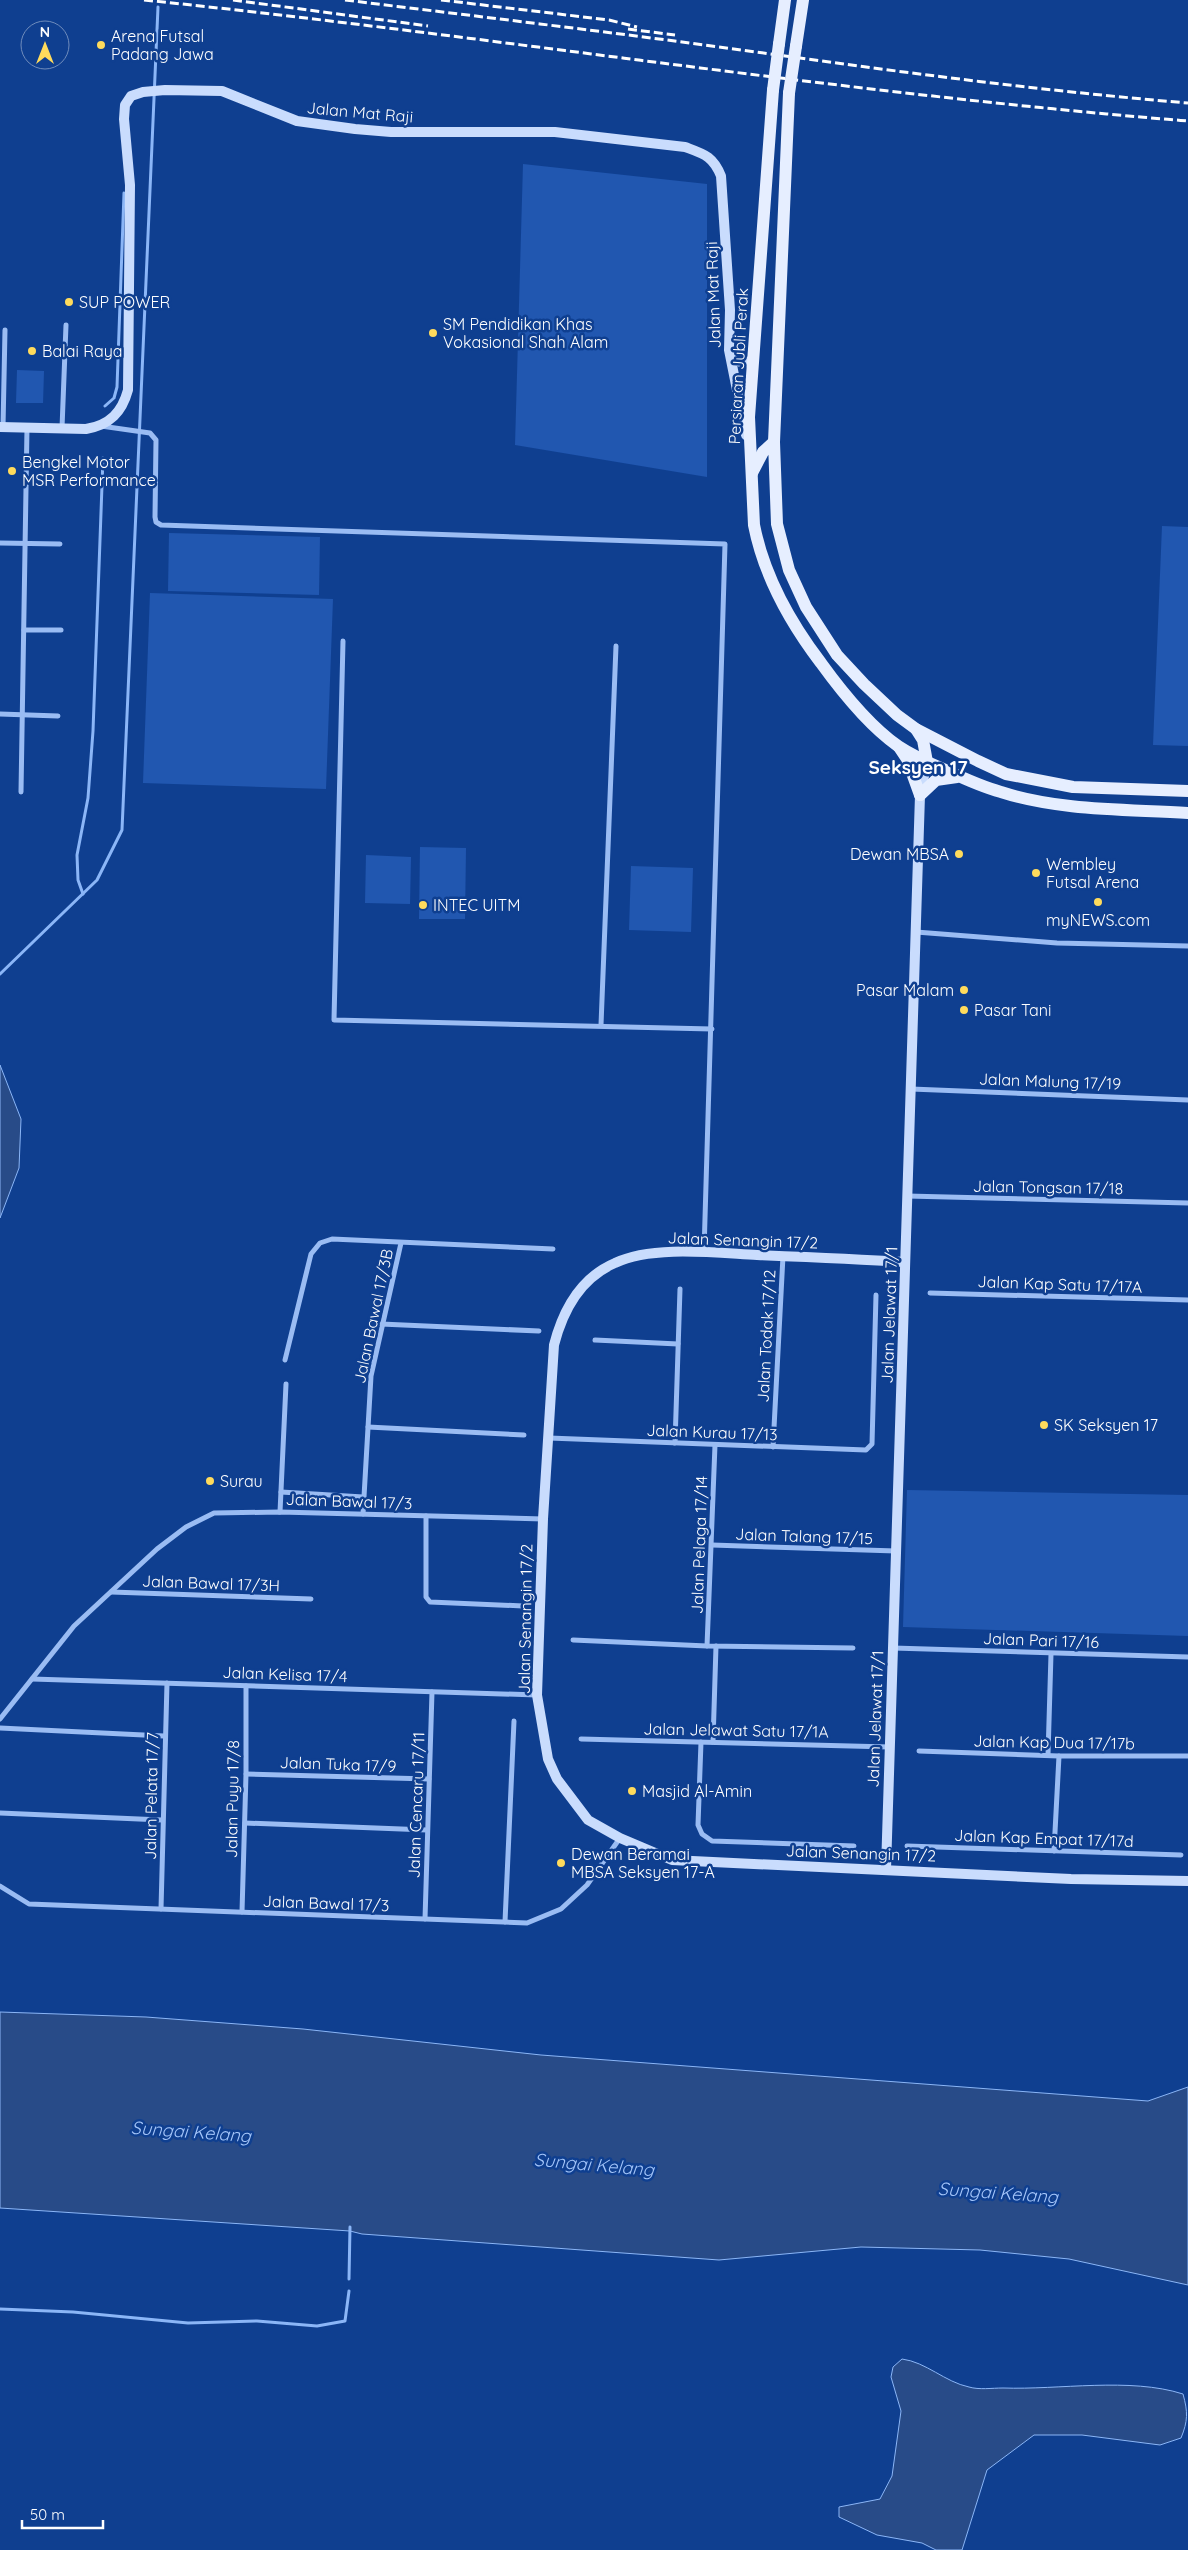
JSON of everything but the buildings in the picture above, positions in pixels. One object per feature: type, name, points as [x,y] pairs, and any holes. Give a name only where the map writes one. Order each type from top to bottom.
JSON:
[{"type":"main road","name":"Persiaran Jubli Perak","points":[[785,0],[773,90],[749,417],[751,475],[758,542],[774,587],[788,616],[835,683],[863,714],[898,746],[927,762],[1000,792],[1036,801],[1188,812]]},
{"type":"main road","points":[[803,0],[789,93],[774,442],[777,524],[789,570],[806,607],[837,654],[864,684],[897,715],[916,729],[1006,774],[1036,782],[1072,787],[1188,791]]},
{"type":"main road","points":[[751,475],[763,452],[774,442]]},
{"type":"main road","points":[[916,729],[923,740],[927,762]]},
{"type":"main road","points":[[898,746],[907,759],[920,795],[936,780],[959,776]]},
{"type":"street","name":"Jalan Mat Raji","points":[[100,426],[119,412],[128,390],[130,185],[124,118],[125,105],[131,96],[144,92],[165,90],[222,91],[297,121],[391,132],[555,132],[685,147],[704,154],[716,162],[722,184],[730,310],[729,350],[741,414],[750,446]]},
{"type":"street","points":[[62,428],[66,324]]},
{"type":"street","points":[[5,330],[1,427],[86,429],[100,426],[150,433],[156,440],[155,517],[156,522],[160,525],[725,544],[704,1252]]},
{"type":"street","points":[[729,350],[738,361],[744,363],[753,360]]},
{"type":"street","points":[[21,792],[27,428]]},
{"type":"street","points":[[0,543],[60,544]]},
{"type":"street","points":[[24,630],[61,630]]},
{"type":"street","points":[[343,641],[334,1020],[712,1029]]},
{"type":"street","points":[[601,1025],[616,646]]},
{"type":"street","points":[[0,714],[58,716]]},
{"type":"street","name":"Jalan Jelawat 17/1","points":[[886,1869],[920,795],[927,762]]},
{"type":"street","points":[[916,932],[1057,943],[1188,946]]},
{"type":"street","name":"Jalan Malung 17/19","points":[[911,1090],[1188,1100]]},
{"type":"street","name":"Jalan Tongsan 17/18","points":[[908,1196],[1188,1203]]},
{"type":"street","points":[[285,1360],[311,1254],[320,1243],[332,1239],[552,1249]]},
{"type":"street","name":"Jalan Bawal 17/3B","points":[[363,1514],[371,1376],[401,1243]]},
{"type":"street","name":"Jalan Senangin 17/2","points":[[905,1262],[704,1252],[668,1252],[615,1262],[593,1276],[573,1297],[561,1318],[554,1345],[543,1519],[537,1695],[548,1758],[557,1779],[588,1820],[620,1838],[672,1860],[1071,1879],[1188,1881]]},
{"type":"street","name":"Jalan Todak 17/12","points":[[773,1447],[783,1256]]},
{"type":"street","points":[[674,1444],[680,1289]]},
{"type":"street","name":"Jalan Kap Satu 17/17A","points":[[930,1293],[1188,1300]]},
{"type":"street","name":"Jalan Kurau 17/13","points":[[549,1438],[866,1450],[872,1444],[876,1296]]},
{"type":"street","points":[[382,1324],[539,1331]]},
{"type":"street","points":[[595,1340],[678,1344]]},
{"type":"street","points":[[280,1512],[286,1384]]},
{"type":"street","points":[[368,1427],[524,1435]]},
{"type":"street","name":"Jalan Pelaga 17/14","points":[[707,1646],[715,1445]]},
{"type":"street","points":[[281,1492],[363,1496]]},
{"type":"street","name":"Jalan Bawal 17/3","points":[[0,1719],[74,1626],[164,1543],[186,1527],[214,1513],[280,1512],[543,1519]]},
{"type":"street","points":[[426,1516],[426,1597],[430,1602],[523,1606]]},
{"type":"street","name":"Jalan Talang 17/15","points":[[712,1545],[896,1551]]},
{"type":"street","name":"Jalan Bawal 17/3H","points":[[110,1592],[311,1599]]},
{"type":"street","points":[[573,1640],[707,1646],[853,1648]]},
{"type":"street","points":[[713,1742],[716,1646]]},
{"type":"street","name":"Jalan Pari 17/16","points":[[893,1648],[1188,1657]]},
{"type":"street","points":[[1048,1755],[1051,1654]]},
{"type":"street","name":"Jalan Kelisa 17/4","points":[[32,1679],[537,1695]]},
{"type":"street","name":"Jalan Pelata 17/7","points":[[161,1909],[164,1736],[167,1683]]},
{"type":"street","name":"Jalan Puyu 17/8","points":[[242,1912],[246,1774],[246,1686]]},
{"type":"street","name":"Jalan Cencaru 17/11","points":[[425,1919],[432,1692]]},
{"type":"street","points":[[506,1922],[514,1721]]},
{"type":"street","points":[[0,1728],[164,1736]]},
{"type":"street","name":"Jalan Jelawat Satu 17/1A","points":[[581,1739],[890,1747]]},
{"type":"street","points":[[701,1742],[698,1825],[702,1834],[712,1841],[854,1846]]},
{"type":"street","name":"Jalan Kap Dua 17/17b","points":[[919,1751],[1059,1756],[1188,1756]]},
{"type":"street","points":[[1054,1851],[1059,1756]]},
{"type":"street","name":"Jalan Tuka 17/9","points":[[246,1774],[429,1778]]},
{"type":"street","points":[[0,1814],[162,1820]]},
{"type":"street","points":[[245,1823],[428,1830]]},
{"type":"street","name":"Jalan Bawal 17/3","points":[[0,1886],[29,1904],[527,1922],[561,1909],[587,1886],[620,1838]]},
{"type":"street","name":"Jalan Kap Empat 17/17d","points":[[907,1846],[1181,1855]]},
{"type":"shaded area","points":[[523,164],[707,184],[707,477],[515,445]]},
{"type":"shaded area","points":[[17,370],[44,371],[43,403],[16,403]]},
{"type":"shaded area","points":[[1162,526],[1188,527],[1188,746],[1153,745]]},
{"type":"shaded area","points":[[169,533],[320,537],[319,595],[168,591]]},
{"type":"shaded area","points":[[150,593],[333,599],[326,789],[143,783]]},
{"type":"shaded area","points":[[420,847],[466,848],[465,919],[419,919]]},
{"type":"shaded area","points":[[366,855],[411,857],[410,904],[365,903]]},
{"type":"shaded area","points":[[631,866],[693,868],[691,932],[629,930]]},
{"type":"shaded area","points":[[907,1490],[1188,1495],[1188,1636],[903,1627]]},
{"type":"water","points":[[0,1065],[21,1119],[19,1168],[0,1218]]},
{"type":"water","name":"Sungai Kelang","points":[[0,2012],[146,2017],[303,2029],[541,2055],[1148,2101],[1188,2087],[1188,2285],[1069,2259],[980,2250],[861,2247],[719,2260],[362,2234],[350,2231],[0,2208]]},
{"type":"water","points":[[902,2359],[919,2364],[952,2381],[977,2388],[1118,2385],[1162,2389],[1183,2394],[1186,2406],[1185,2426],[1181,2438],[1160,2445],[1082,2435],[1034,2435],[987,2470],[962,2550],[936,2550],[922,2543],[877,2535],[839,2517],[839,2507],[880,2499],[892,2476],[901,2411],[891,2377],[893,2367]]},
{"type":"waterway","points":[[0,974],[97,880],[122,830],[158,7]]},
{"type":"waterway","points":[[105,406],[114,398],[117,387],[124,193]]},
{"type":"waterway","points":[[83,894],[78,880],[77,855],[88,798],[93,731],[103,458]]},
{"type":"waterway","points":[[349,2279],[350,2227]]},
{"type":"waterway","points":[[0,2309],[73,2312],[188,2323],[257,2321],[317,2326],[345,2321],[349,2291]]},
{"type":"railway","points":[[144,0],[405,30],[796,80],[1057,109],[1188,121]]},
{"type":"railway","points":[[233,0],[428,26]]},
{"type":"railway","points":[[345,0],[653,38],[864,67],[1080,93],[1188,103]]},
{"type":"railway","points":[[441,0],[609,20],[637,27]]},
{"type":"railway","points":[[628,29],[675,35]]},
{"type":"place","name":"Arena Futsal Padang Jawa","points":[[101,45]]},
{"type":"place","name":"SUP POWER","points":[[69,302]]},
{"type":"place","name":"SM Pendidikan Khas Vokasional Shah Alam","points":[[433,333]]},
{"type":"place","name":"Balai Raya","points":[[32,351]]},
{"type":"place","name":"Bengkel Motor MSR Performance","points":[[12,471]]},
{"type":"place","name":"Dewan MBSA","points":[[959,854]]},
{"type":"place","name":"Wembley Futsal Arena","points":[[1036,873]]},
{"type":"place","name":"myNEWS.com","points":[[1098,902]]},
{"type":"place","name":"INTEC UITM","points":[[423,905]]},
{"type":"place","name":"Pasar Malam","points":[[964,990]]},
{"type":"place","name":"Pasar Tani","points":[[964,1010]]},
{"type":"place","name":"SK Seksyen 17","points":[[1044,1425]]},
{"type":"place","name":"Surau","points":[[210,1481]]},
{"type":"place","name":"Masjid Al-Amin","points":[[632,1791]]},
{"type":"place","name":"Dewan Beramai MBSA Seksyen 17-A","points":[[561,1863]]},
{"type":"district","name":"Seksyen 17","points":[[918,767]]}]
